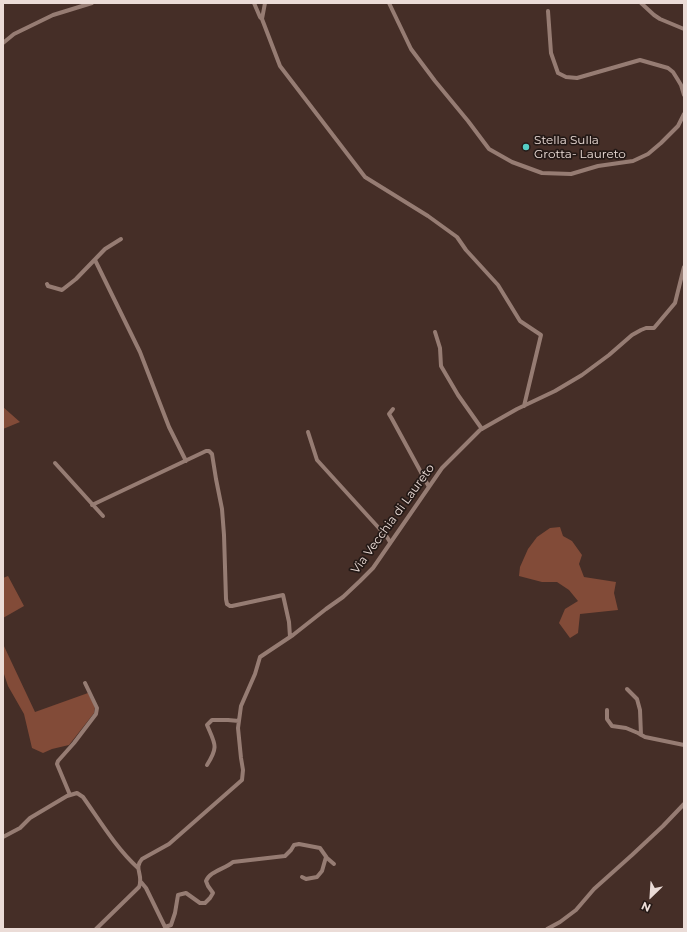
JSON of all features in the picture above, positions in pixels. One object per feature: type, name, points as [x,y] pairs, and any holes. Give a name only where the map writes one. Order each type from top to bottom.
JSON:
[{"type":"street","points":[[3,43],[14,34],[53,15],[92,3]]},
{"type":"street","points":[[254,3],[262,19],[280,66],[365,177],[428,216],[457,238],[498,285],[520,321],[541,335],[524,406]]},
{"type":"street","points":[[262,19],[265,3]]},
{"type":"street","points":[[389,3],[411,49],[435,81],[489,149],[512,162],[542,173],[571,174],[598,166],[633,161],[648,154],[678,126],[684,114]]},
{"type":"street","points":[[641,3],[654,16],[684,28]]},
{"type":"street","points":[[548,11],[551,53],[558,73],[566,77],[576,78],[640,60],[668,68],[673,72],[681,85],[684,95]]},
{"type":"street","points":[[47,284],[48,286],[62,290],[76,280],[105,249],[121,239]]},
{"type":"street","points":[[95,260],[140,352],[169,427],[186,461]]},
{"type":"street","name":"Via Vecchia di Laureto","points":[[138,868],[138,864],[142,859],[169,844],[242,780],[243,770],[238,728],[241,706],[255,674],[260,657],[290,637],[342,597],[360,581],[372,568],[442,468],[482,429],[582,375],[609,355],[632,335],[641,330],[654,328],[675,303],[684,267]]},
{"type":"street","points":[[435,332],[440,348],[441,366],[458,395],[482,429]]},
{"type":"street","points":[[393,409],[389,414],[429,487]]},
{"type":"street","points":[[308,432],[317,460],[390,542]]},
{"type":"street","points":[[92,505],[206,451],[209,451],[212,454],[222,509],[227,604],[232,606],[283,595],[289,622],[290,637]]},
{"type":"street","points":[[55,463],[103,516]]},
{"type":"street","points":[[70,795],[57,764],[96,714],[97,708],[85,683]]},
{"type":"street","points":[[627,689],[638,699],[641,735]]},
{"type":"street","points":[[607,710],[607,719],[612,726],[626,728],[646,738],[684,745]]},
{"type":"street","points":[[208,765],[214,754],[215,744],[207,725],[212,720],[239,721]]},
{"type":"street","points":[[3,837],[20,828],[30,818],[70,795],[77,792],[83,797],[114,840],[132,863],[138,868],[141,876],[141,882],[138,887],[96,929]]},
{"type":"street","points":[[548,929],[576,910],[594,889],[632,856],[684,804]]},
{"type":"street","points":[[141,882],[146,888],[166,928],[171,925],[175,914],[178,895],[186,893],[200,903],[205,903],[213,893],[206,881],[208,877],[233,862],[285,856],[294,845],[299,844],[320,848],[326,857],[334,864]]},
{"type":"street","points":[[302,876],[306,879],[317,878],[322,871],[326,857]]},
{"type":"shaded area","points":[[3,407],[20,422],[3,429]]},
{"type":"shaded area","points":[[560,527],[563,536],[572,541],[582,555],[579,564],[584,577],[616,582],[614,593],[618,610],[580,614],[578,633],[570,638],[559,623],[565,609],[578,601],[569,590],[557,582],[542,582],[519,576],[520,567],[528,549],[537,537],[550,528]]},
{"type":"shaded area","points":[[8,576],[24,606],[3,618],[3,578]]},
{"type":"shaded area","points":[[3,644],[35,712],[88,693],[95,707],[94,713],[69,745],[43,753],[32,748],[24,714],[8,686],[3,671]]},
{"type":"place","name":"Stella Sulla Grotta- Laureto","points":[[526,147]]}]
